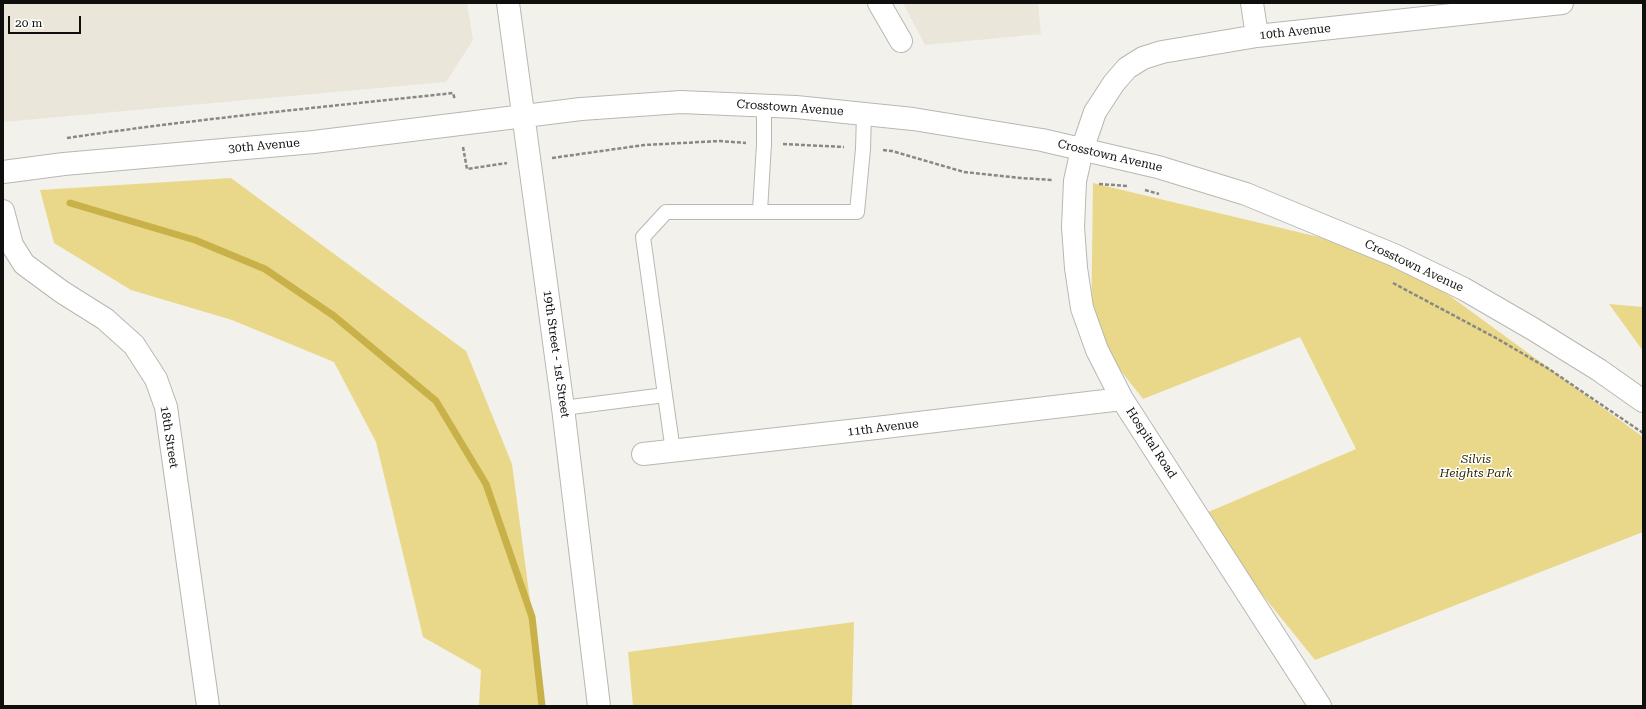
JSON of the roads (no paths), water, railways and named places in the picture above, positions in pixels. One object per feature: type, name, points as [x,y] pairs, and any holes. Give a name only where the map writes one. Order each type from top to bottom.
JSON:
[{"type":"street","name":"19th Street - 1st Street","points":[[508,3],[563,408],[599,706]]},
{"type":"street","points":[[879,3],[901,42]]},
{"type":"street","points":[[1252,3],[1257,36]]},
{"type":"street","name":"10th Avenue","points":[[1082,150],[1095,112],[1114,83],[1127,68],[1143,58],[1162,52],[1257,36],[1562,3]]},
{"type":"street","name":"Crosstown Avenue","points":[[524,116],[581,109],[681,102],[796,107],[913,118],[1042,140],[1158,166],[1246,194],[1394,255],[1464,289],[1533,329],[1599,370],[1643,401]]},
{"type":"street","name":"30th Avenue","points":[[3,172],[64,164],[314,142],[524,116]]},
{"type":"street","name":"Hospital Road","points":[[1082,150],[1075,181],[1073,227],[1076,268],[1082,308],[1097,350],[1122,399],[1320,706]]},
{"type":"street","name":"18th Street","points":[[3,211],[12,245],[24,264],[62,292],[105,319],[134,345],[156,379],[166,407],[208,706]]},
{"type":"street","name":"11th Avenue","points":[[643,454],[1122,399]]},
{"type":"lane","points":[[760,211],[764,144],[764,105]]},
{"type":"lane","points":[[673,451],[643,237],[666,212],[857,212],[863,148],[864,114]]},
{"type":"lane","points":[[563,408],[665,395]]},
{"type":"waterway","points":[[70,203],[195,240],[265,269],[334,316],[436,401],[486,484],[532,617],[542,706]]},
{"type":"park label","name":"Silvis Heights Park","points":[[1476,466]]}]
